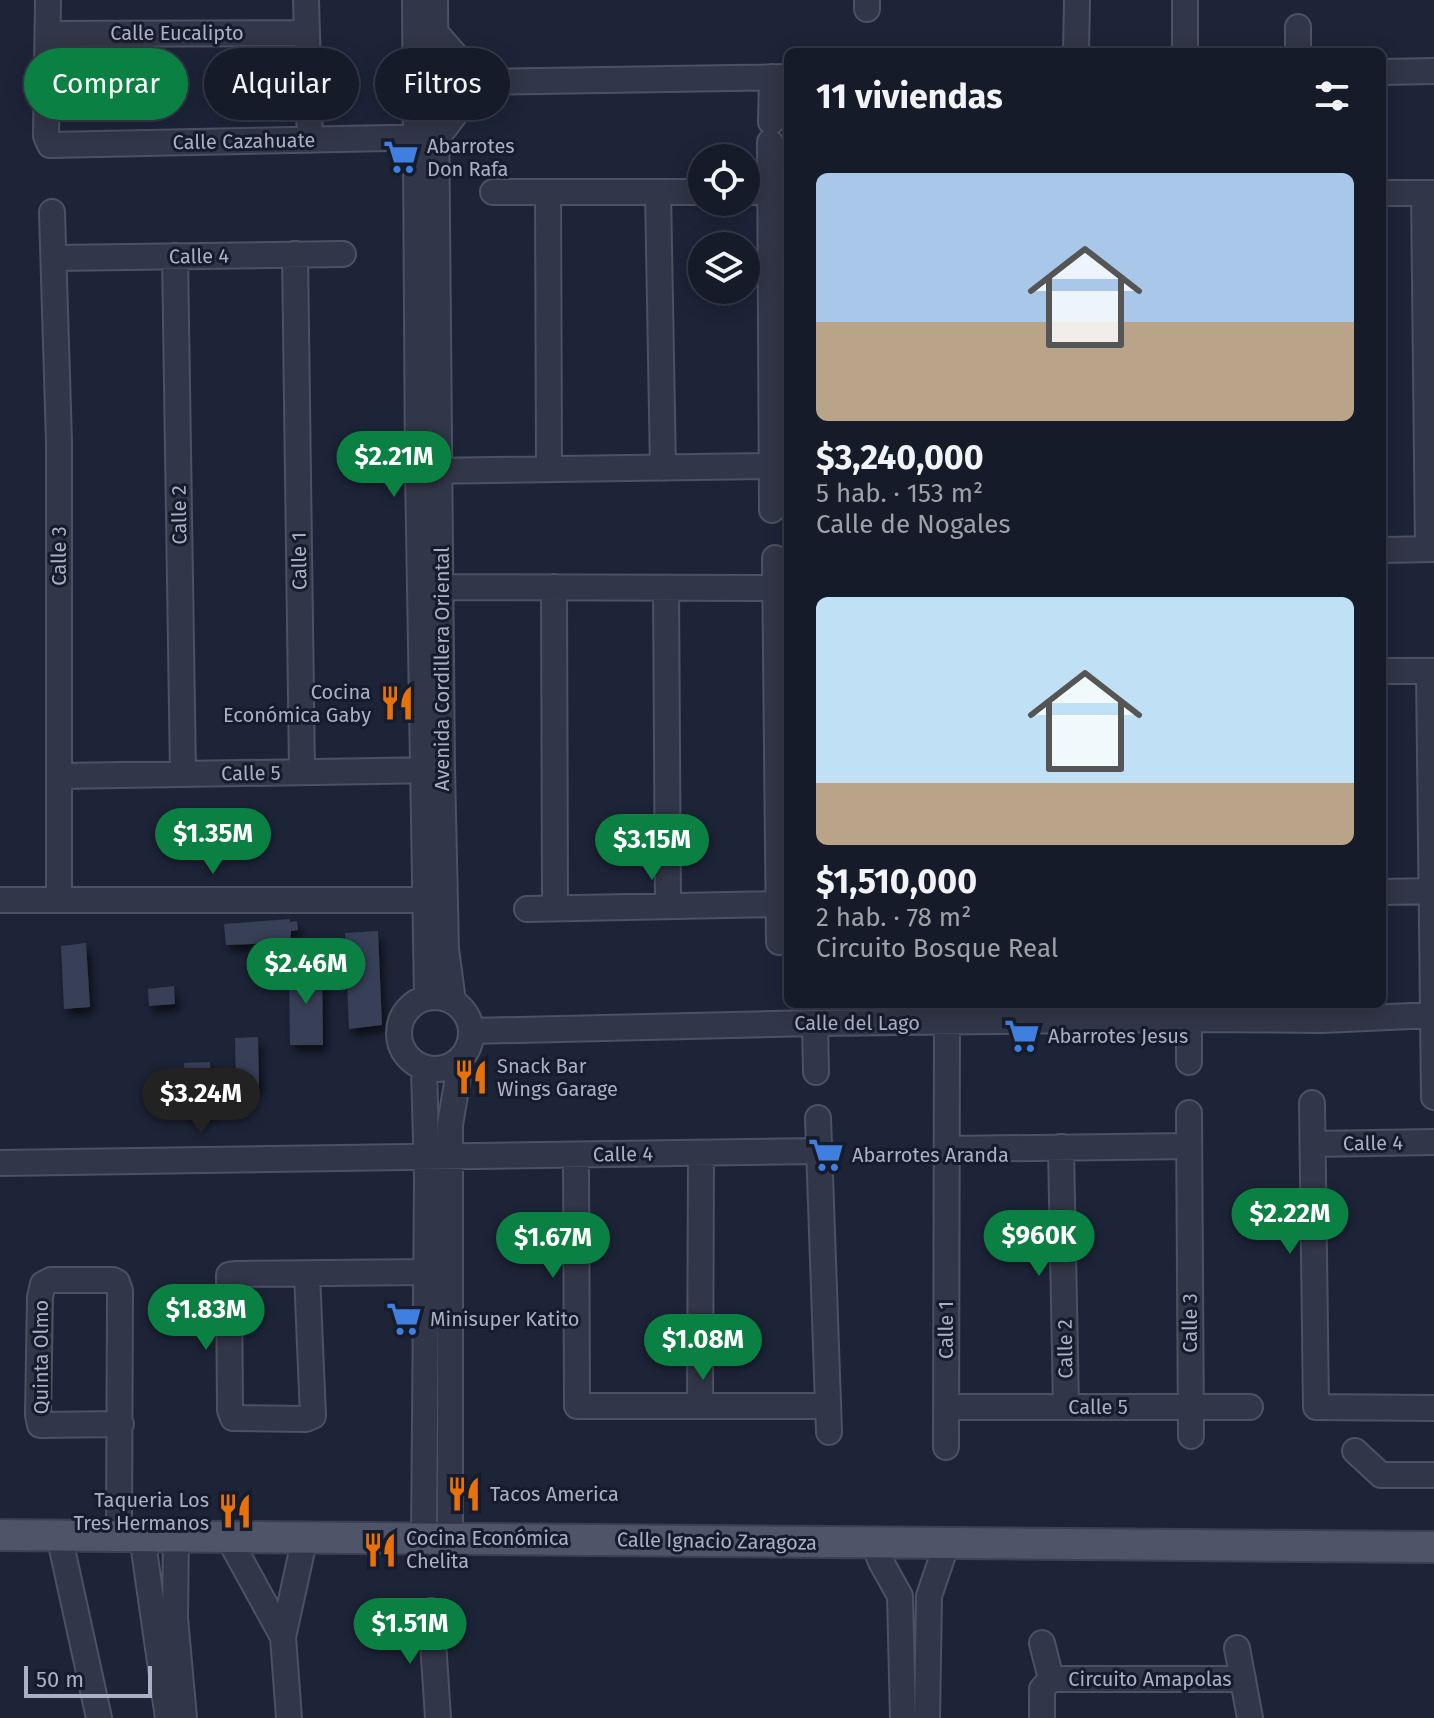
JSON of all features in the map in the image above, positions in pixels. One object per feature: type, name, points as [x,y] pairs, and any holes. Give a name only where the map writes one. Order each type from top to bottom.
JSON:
[{"type":"main road","name":"Calle Ignacio Zaragoza","points":[[0,1535],[1434,1547]]},
{"type":"street","points":[[48,0],[48,34]]},
{"type":"street","points":[[306,0],[310,140]]},
{"type":"street","name":"Avenida Cordillera Oriental","points":[[415,0],[427,137],[432,770],[426,900],[427,997]]},
{"type":"street","name":"Avenida Cordillera Oriental","points":[[427,137],[435,0]]},
{"type":"street","points":[[1076,48],[1077,0]]},
{"type":"street","points":[[1185,0],[1185,48]]},
{"type":"street","points":[[1298,27],[1298,48]]},
{"type":"street","points":[[435,32],[449,48]]},
{"type":"street","name":"Calle Eucalipto","points":[[48,34],[307,33]]},
{"type":"street","name":"Calle Cazahuate","points":[[48,34],[46,136],[50,145],[427,137]]},
{"type":"street","points":[[1386,72],[1434,71]]},
{"type":"street","points":[[510,81],[780,77],[771,132],[772,510]]},
{"type":"street","points":[[427,137],[443,120]]},
{"type":"street","points":[[493,192],[688,192]]},
{"type":"street","points":[[548,192],[549,469]]},
{"type":"street","points":[[658,192],[663,468]]},
{"type":"street","points":[[760,192],[771,192]]},
{"type":"street","points":[[1386,193],[1429,193],[1431,549],[1386,550]]},
{"type":"street","name":"Calle 3","points":[[52,212],[59,442],[59,900]]},
{"type":"street","name":"Calle 1","points":[[295,254],[302,772]]},
{"type":"street","name":"Calle 4","points":[[55,258],[343,254]]},
{"type":"street","name":"Calle 2","points":[[175,256],[183,774]]},
{"type":"street","points":[[429,471],[772,466]]},
{"type":"street","points":[[775,558],[779,942]]},
{"type":"street","points":[[431,587],[776,588]]},
{"type":"street","points":[[554,587],[555,908]]},
{"type":"street","points":[[666,588],[668,906]]},
{"type":"street","points":[[1386,671],[1432,671],[1431,984],[1434,1097]]},
{"type":"street","name":"Avenida Cordillera Oriental","points":[[432,770],[453,1001]]},
{"type":"street","name":"Calle 5","points":[[60,776],[432,770]]},
{"type":"street","points":[[1386,892],[1432,891]]},
{"type":"street","points":[[0,900],[426,900]]},
{"type":"street","points":[[527,909],[779,904]]},
{"type":"street","points":[[437,1538],[423,1410],[425,1272],[438,1157],[450,1125],[461,1059],[468,1048],[472,1031],[463,1009],[453,1001],[440,997],[427,997],[405,1012],[399,1038],[403,1051],[412,1061],[424,1068],[437,1069],[461,1059]]},
{"type":"street","name":"Calle del Lago","points":[[472,1031],[815,1023],[906,1014],[947,1022],[1322,1020],[1434,1015]]},
{"type":"street","points":[[1189,1019],[1189,1062]]},
{"type":"street","name":"Calle 1","points":[[946,1447],[947,1022]]},
{"type":"street","points":[[815,1023],[816,1072]]},
{"type":"street","points":[[424,1068],[438,1157],[450,1411],[437,1538]]},
{"type":"street","points":[[1312,1103],[1316,1407],[1434,1408]]},
{"type":"street","name":"Calle 3","points":[[1189,1113],[1191,1436]]},
{"type":"street","points":[[818,1118],[829,1432]]},
{"type":"street","name":"Calle 4","points":[[1313,1144],[1434,1142]]},
{"type":"street","points":[[947,1149],[1189,1146]]},
{"type":"street","name":"Calle 2","points":[[1061,1147],[1066,1407]]},
{"type":"street","name":"Calle 4","points":[[0,1163],[819,1151]]},
{"type":"street","points":[[700,1406],[701,1153]]},
{"type":"street","points":[[576,1155],[577,1406],[828,1406]]},
{"type":"street","points":[[307,1274],[313,1416],[306,1419],[233,1418],[230,1410],[229,1275],[425,1272]]},
{"type":"street","name":"Quinta Olmo","points":[[121,1424],[40,1425],[40,1297],[43,1284],[51,1280],[117,1282],[120,1291],[121,1424],[130,1536],[164,1618]]},
{"type":"street","name":"Calle 5","points":[[946,1407],[1250,1407]]},
{"type":"street","points":[[423,1410],[450,1411]]},
{"type":"street","points":[[1355,1451],[1381,1475],[1434,1475]]},
{"type":"street","points":[[59,1535],[99,1718]]},
{"type":"street","points":[[168,1718],[164,1618],[176,1536]]},
{"type":"street","points":[[228,1537],[283,1637]]},
{"type":"street","points":[[289,1718],[283,1637],[305,1537]]},
{"type":"street","points":[[873,1542],[900,1596],[903,1718]]},
{"type":"street","points":[[927,1718],[929,1596],[947,1543]]},
{"type":"street","points":[[900,1596],[929,1596]]},
{"type":"street","points":[[431,1611],[438,1718]]},
{"type":"street","points":[[164,1618],[184,1718]]},
{"type":"street","points":[[1042,1643],[1051,1679]]},
{"type":"street","name":"Circuito Amapolas","points":[[1237,1648],[1250,1718]]},
{"type":"street","name":"Circuito Amapolas","points":[[1042,1718],[1042,1689],[1051,1679],[1243,1679]]},
{"type":"building","points":[[290,919],[290,922],[297,921],[298,930],[291,931],[290,951],[273,952],[274,943],[226,945],[224,924]]},
{"type":"building","points":[[378,931],[382,1025],[349,1029],[345,933]]},
{"type":"building","points":[[86,943],[90,1007],[64,1009],[61,946]]},
{"type":"building","points":[[289,966],[322,966],[323,1045],[290,1045]]},
{"type":"building","points":[[174,986],[175,1004],[149,1006],[148,989]]},
{"type":"building","points":[[258,1037],[259,1087],[236,1087],[235,1038]]},
{"type":"building","points":[[210,1062],[212,1112],[186,1115],[184,1063]]},
{"type":"place","name":"Abarrotes Don Rafa","points":[[401,157]]},
{"type":"place","name":"Cocina Económica Gaby","points":[[397,703]]},
{"type":"place","name":"Abarrotes Jesus","points":[[1022,1036]]},
{"type":"place","name":"Snack Bar Wings Garage","points":[[471,1077]]},
{"type":"place","name":"Abarrotes Aranda","points":[[826,1155]]},
{"type":"place","name":"Minisuper Katito","points":[[404,1319]]},
{"type":"place","name":"Tacos America","points":[[464,1494]]},
{"type":"place","name":"Taqueria Los Tres Hermanos","points":[[235,1511]]},
{"type":"place","name":"Cocina Económica Chelita","points":[[380,1550]]}]
